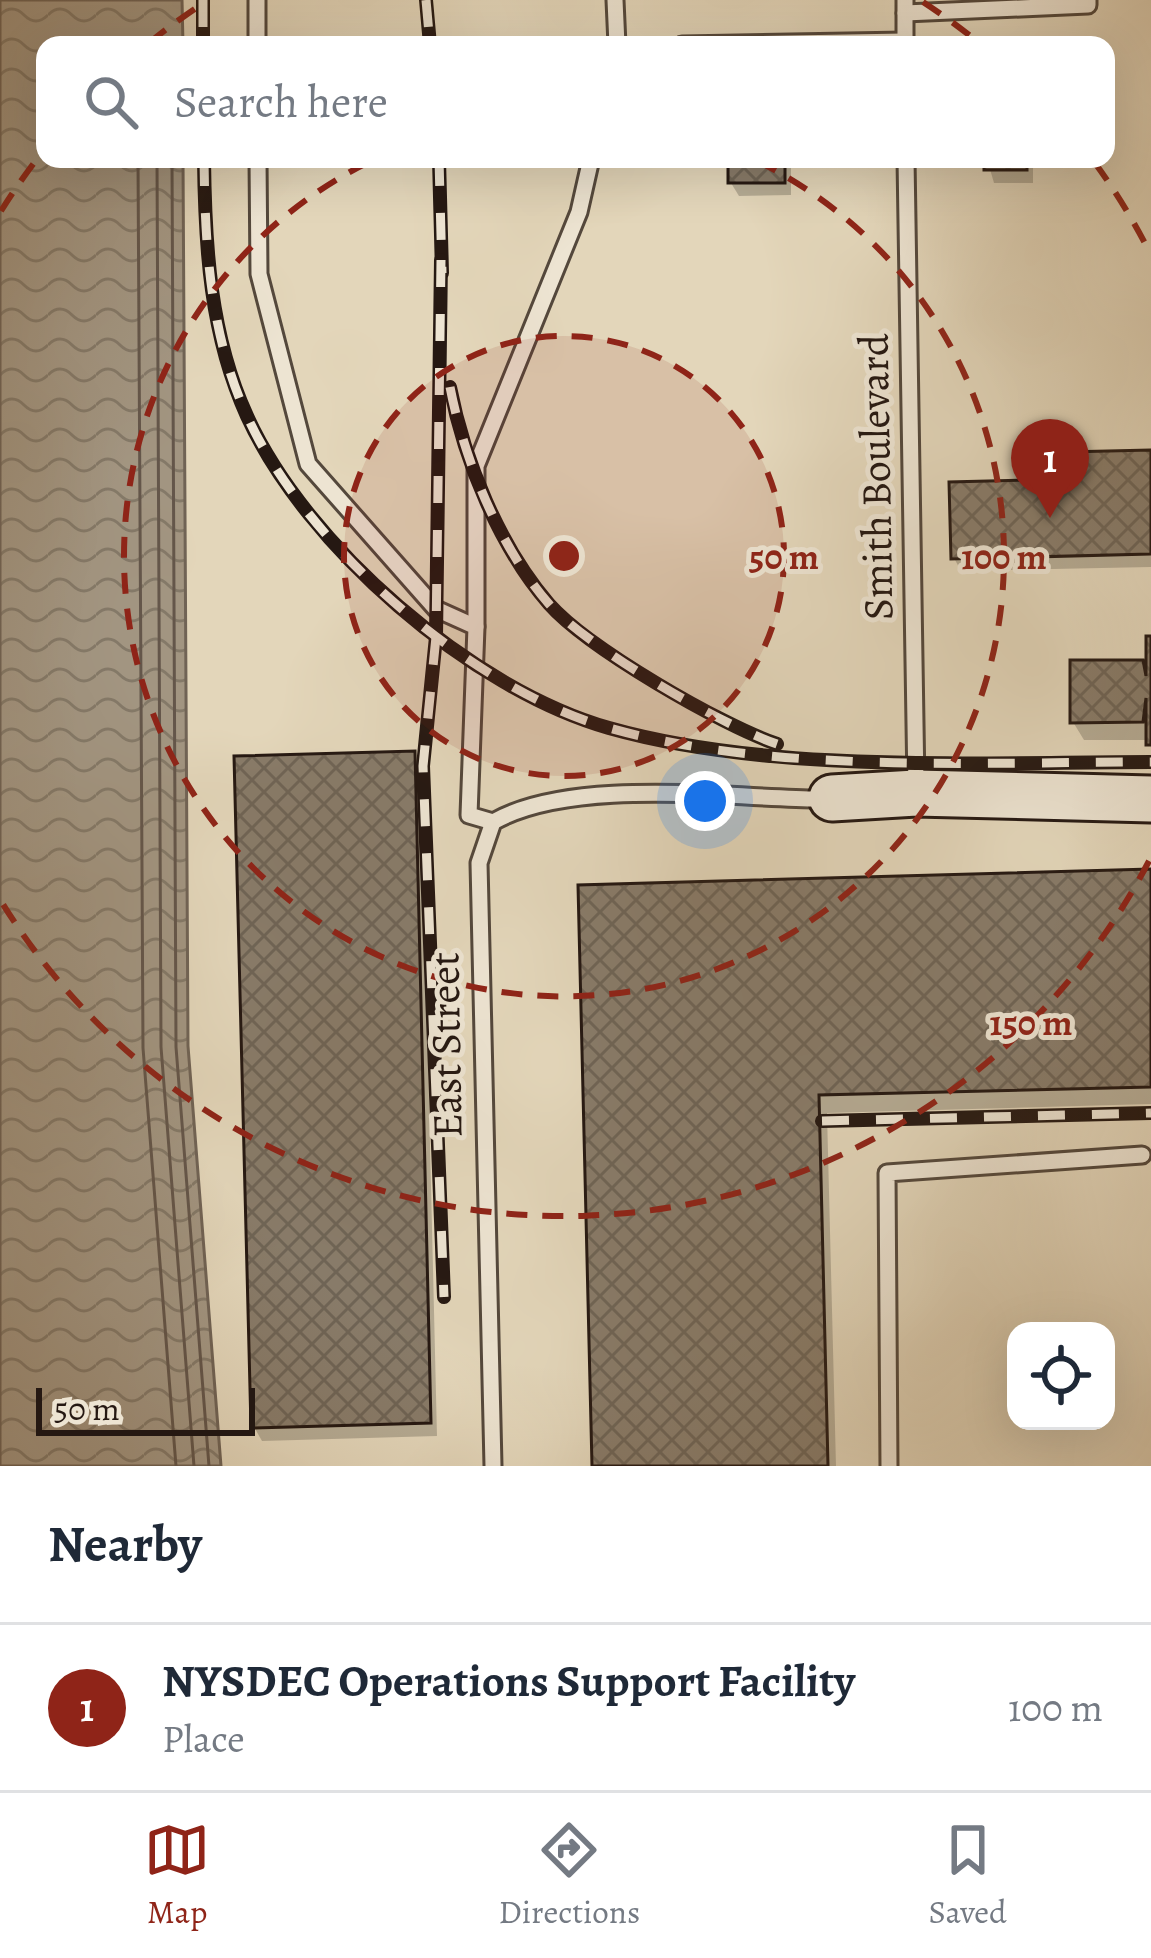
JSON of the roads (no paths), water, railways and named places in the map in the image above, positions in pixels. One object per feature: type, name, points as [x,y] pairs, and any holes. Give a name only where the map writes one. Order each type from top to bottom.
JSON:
[{"type":"street","points":[[825,799],[916,793],[1151,799]]},
{"type":"lane","points":[[257,0],[257,36]]},
{"type":"lane","points":[[616,0],[616,36]]},
{"type":"lane","points":[[905,7],[1088,5],[1088,0]]},
{"type":"lane","points":[[258,168],[259,274],[308,464],[436,609],[476,627]]},
{"type":"lane","points":[[589,168],[579,212],[476,466],[470,815],[493,822],[523,805],[568,796],[825,799]]},
{"type":"lane","name":"Smith Boulevard","points":[[906,168],[916,793]]},
{"type":"lane","name":"East Street","points":[[493,822],[479,863],[493,1466]]},
{"type":"lane","points":[[890,1466],[887,1173],[1142,1155]]},
{"type":"water","points":[[0,0],[182,0],[183,36],[36,36],[36,168],[183,168],[188,1046],[221,1466],[0,1466]]},
{"type":"railway","points":[[203,0],[203,36]]},
{"type":"railway","points":[[426,0],[429,36]]},
{"type":"railway","points":[[204,168],[208,258],[217,322],[247,416],[274,465],[351,562],[449,646],[503,681],[556,709],[609,728],[739,753],[878,762],[1151,762]]},
{"type":"railway","points":[[439,168],[442,273]]},
{"type":"railway","points":[[441,260],[436,637],[423,766],[444,1297]]},
{"type":"railway","points":[[450,387],[464,444],[486,502],[515,557],[549,604],[593,642],[657,683],[777,744]]},
{"type":"railway","points":[[822,1121],[1151,1113]]},
{"type":"place","name":"NYSDEC Operations Support Facility","points":[[1050,518]]}]
